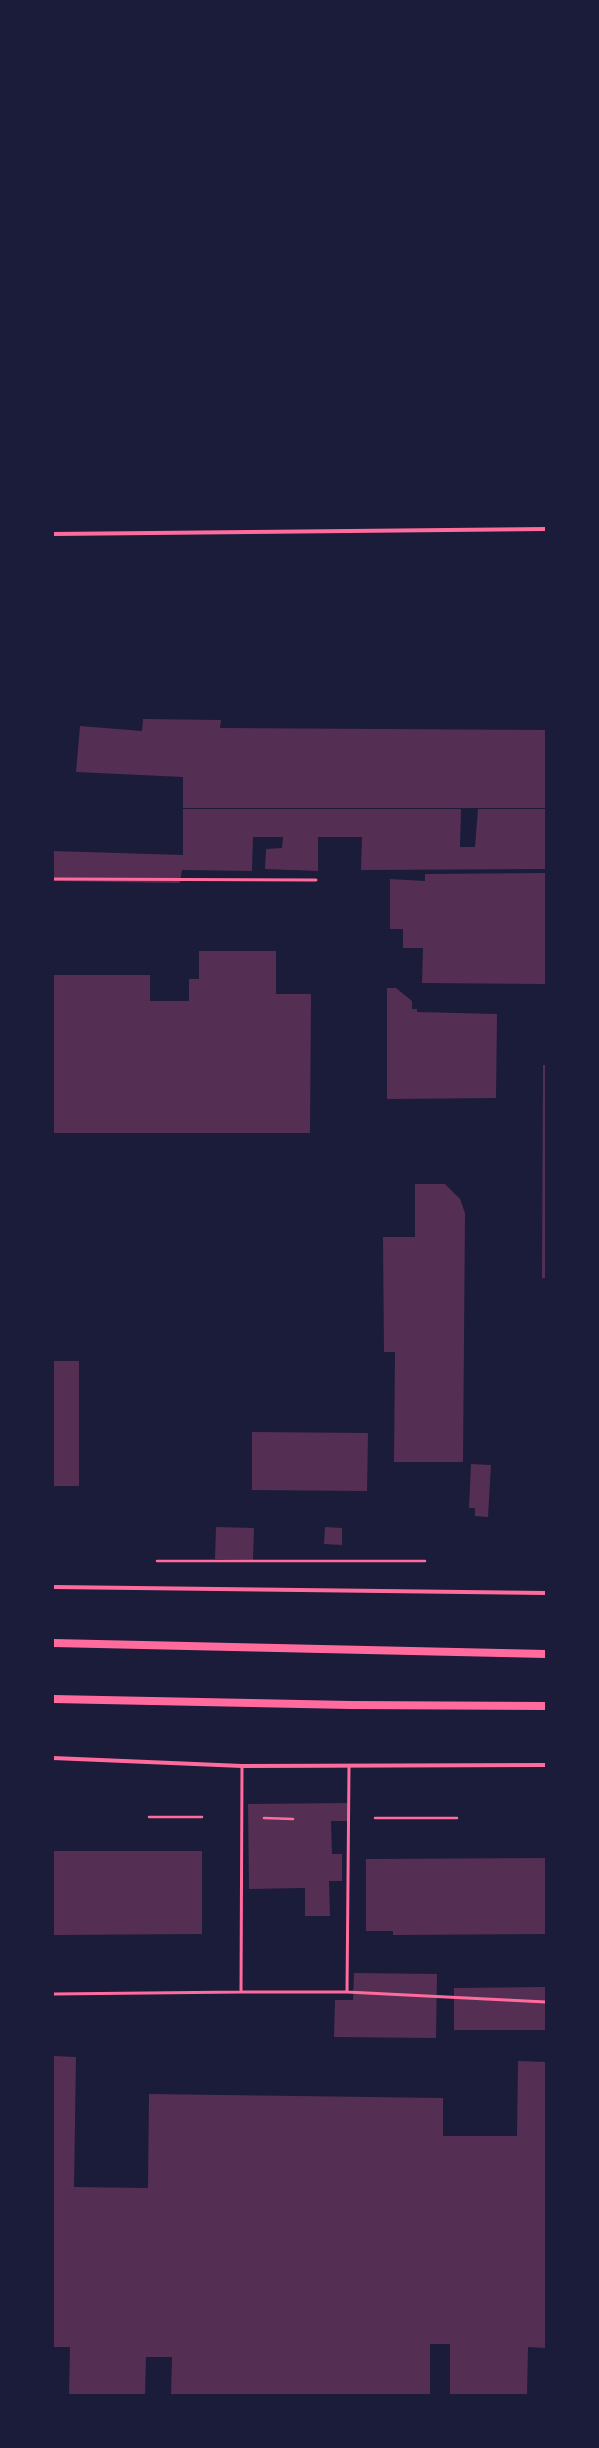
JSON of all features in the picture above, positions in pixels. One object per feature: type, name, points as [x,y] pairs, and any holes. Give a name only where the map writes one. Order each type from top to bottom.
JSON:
[{"type":"main road","points":[[53,1642],[546,1654]]},
{"type":"main road","points":[[53,1699],[350,1705],[546,1706]]},
{"type":"street","points":[[53,534],[546,529]]},
{"type":"street","points":[[53,1587],[546,1593]]},
{"type":"street","points":[[53,1758],[242,1766],[546,1766]]},
{"type":"lane","points":[[53,879],[316,880]]},
{"type":"lane","points":[[241,1992],[242,1766]]},
{"type":"lane","points":[[347,1992],[349,1766]]},
{"type":"lane","points":[[53,1994],[347,1992],[546,2002]]},
{"type":"path","points":[[157,1561],[425,1561]]},
{"type":"path","points":[[149,1817],[202,1817]]},
{"type":"path","points":[[264,1818],[293,1818]]},
{"type":"path","points":[[375,1818],[456,1818]]},
{"type":"building","points":[[143,719],[221,720],[220,728],[546,730],[546,808],[183,808],[183,777],[76,772],[80,726],[142,731]]},
{"type":"building","points":[[183,809],[461,809],[460,847],[475,847],[478,809],[546,809],[546,869],[361,870],[362,837],[318,837],[318,871],[265,869],[266,849],[282,848],[283,837],[253,837],[252,871],[182,870],[180,883],[53,881],[53,851],[183,855]]},
{"type":"building","points":[[546,873],[546,984],[422,983],[423,948],[403,948],[403,929],[390,929],[390,879],[425,881],[425,874]]},
{"type":"building","points":[[199,951],[276,951],[276,994],[311,994],[310,1133],[53,1133],[53,975],[150,975],[150,1001],[189,1001],[189,979],[199,979]]},
{"type":"building","points":[[387,988],[396,988],[412,1001],[412,1009],[417,1009],[417,1012],[497,1014],[496,1098],[387,1099]]},
{"type":"building","points":[[543,1065],[546,1065],[546,1278],[542,1278]]},
{"type":"building","points":[[415,1184],[445,1184],[460,1199],[465,1213],[463,1462],[394,1462],[395,1352],[384,1352],[383,1237],[415,1237]]},
{"type":"building","points":[[53,1361],[79,1361],[79,1486],[53,1486]]},
{"type":"building","points":[[252,1432],[368,1433],[367,1491],[252,1490]]},
{"type":"building","points":[[471,1464],[491,1465],[488,1517],[475,1516],[475,1508],[469,1508]]},
{"type":"building","points":[[216,1527],[254,1528],[253,1560],[215,1559]]},
{"type":"building","points":[[325,1527],[342,1528],[342,1545],[324,1544]]},
{"type":"building","points":[[349,1803],[349,1821],[331,1821],[332,1854],[342,1854],[342,1881],[329,1881],[330,1916],[305,1916],[305,1888],[249,1889],[248,1804]]},
{"type":"building","points":[[53,1851],[202,1851],[202,1934],[53,1935]]},
{"type":"building","points":[[546,1858],[546,1934],[393,1935],[393,1931],[366,1931],[366,1859]]},
{"type":"building","points":[[354,1973],[437,1974],[436,2038],[334,2037],[335,2000],[353,2000]]},
{"type":"building","points":[[546,1987],[546,2030],[454,2030],[454,1988]]},
{"type":"building","points":[[53,2056],[76,2057],[74,2187],[148,2188],[149,2094],[443,2098],[443,2136],[517,2136],[518,2061],[546,2062],[546,2348],[528,2347],[527,2395],[450,2395],[450,2344],[430,2344],[430,2395],[171,2395],[172,2357],[146,2357],[145,2395],[69,2395],[70,2347],[53,2347]]}]
